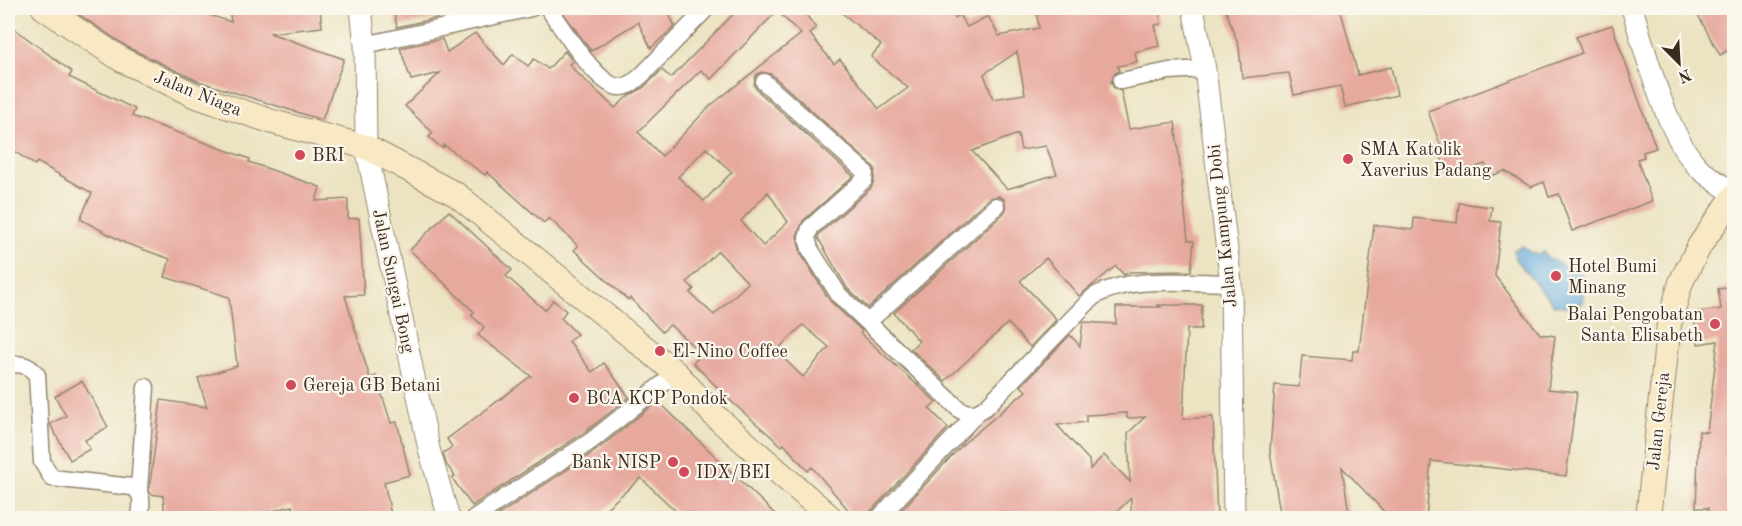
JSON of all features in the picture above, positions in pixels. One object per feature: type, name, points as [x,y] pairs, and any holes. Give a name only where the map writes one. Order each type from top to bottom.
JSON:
[{"type":"main road","name":"Jalan Niaga","points":[[44,8],[122,60],[196,96],[273,122],[366,147],[457,195],[676,373],[715,416],[831,519]]},
{"type":"main road","name":"Jalan Gereja","points":[[1648,519],[1669,324],[1686,273],[1700,245],[1734,195]]},
{"type":"street","name":"Jalan Sungai Bong","points":[[360,8],[365,45],[366,147],[429,449],[449,519]]},
{"type":"street","points":[[365,45],[531,8]]},
{"type":"street","points":[[548,8],[585,60],[610,85],[620,87],[631,85],[707,8]]},
{"type":"street","name":"Jalan Kampung Dobi","points":[[1193,8],[1205,69],[1231,283],[1234,519]]},
{"type":"street","points":[[1632,8],[1670,121],[1685,151],[1698,168],[1734,195]]},
{"type":"street","points":[[1121,81],[1169,71],[1205,69]]},
{"type":"street","points":[[764,82],[865,172],[864,180],[810,228],[807,238],[810,249],[839,295],[960,410],[968,414],[978,413]]},
{"type":"street","points":[[868,322],[996,206]]},
{"type":"street","points":[[879,519],[978,413],[1093,297],[1104,291],[1130,284],[1231,283]]},
{"type":"street","points":[[8,364],[24,364],[31,367],[37,375],[42,462],[52,478],[63,482],[132,487],[139,490]]},
{"type":"street","points":[[474,519],[591,441],[676,373]]},
{"type":"street","points":[[140,519],[139,490],[146,387]]},
{"type":"water","name":"Hotel Bumi Minang","points":[[1523,246],[1538,256],[1543,252],[1549,259],[1581,274],[1585,282],[1582,303],[1572,307],[1554,305],[1515,259],[1514,250]]},
{"type":"building","points":[[69,8],[187,8],[231,22],[229,8],[320,8],[322,27],[270,33],[344,59],[322,120],[198,81],[129,48]]},
{"type":"building","points":[[393,8],[434,8],[437,18],[397,27]]},
{"type":"building","points":[[560,8],[666,8],[675,26],[651,48],[638,22],[591,51]]},
{"type":"building","points":[[739,8],[801,8],[816,28],[810,34],[834,64],[840,59],[879,109],[908,88],[871,57],[881,45],[836,8],[948,8],[955,18],[959,15],[967,27],[988,16],[999,36],[1039,28],[1036,8],[1159,8],[1161,24],[1155,25],[1159,46],[1135,52],[1137,62],[1118,66],[1119,71],[1114,74],[1111,83],[1114,88],[1121,91],[1129,129],[1175,122],[1188,240],[1194,241],[1191,271],[1129,272],[1124,275],[1116,266],[1079,296],[1046,258],[1020,281],[1056,319],[1055,321],[1030,347],[1008,323],[945,381],[911,349],[919,341],[894,313],[1003,214],[1006,209],[1004,199],[999,196],[989,198],[868,308],[847,288],[818,238],[819,234],[871,188],[875,168],[771,74],[761,72],[756,75],[754,85],[757,90],[853,176],[803,221],[797,236],[801,254],[830,301],[862,331],[860,333],[936,402],[929,408],[948,428],[871,511],[869,519],[856,519],[812,467],[808,471],[784,444],[782,446],[734,404],[693,363],[702,354],[670,325],[662,332],[630,298],[628,300],[574,250],[578,246],[549,218],[544,223],[487,172],[485,175],[444,145],[442,148],[429,137],[433,133],[405,106],[440,73],[411,80],[400,48],[442,39],[447,52],[475,33],[504,65],[513,54],[528,66],[534,59],[548,69],[565,51],[573,62],[569,64],[575,71],[615,108],[627,97],[643,88],[662,70],[671,78]],"holes":[[[777,11],[801,34],[710,106],[662,156],[638,132],[701,70],[711,79]],[[1017,52],[1025,94],[993,99],[984,74]],[[1018,134],[1021,150],[1046,146],[1057,174],[1007,189],[972,151]],[[706,148],[732,172],[704,201],[678,177]],[[768,192],[788,222],[763,246],[741,221]],[[718,251],[748,283],[714,315],[690,293],[694,289],[687,282]],[[803,325],[829,347],[803,377],[776,351]]]},
{"type":"building","points":[[1225,8],[1340,8],[1358,75],[1391,67],[1397,95],[1345,107],[1340,86],[1294,95],[1289,73],[1242,78],[1239,47]]},
{"type":"building","points":[[1694,8],[1734,8],[1734,47],[1720,55]]},
{"type":"building","points":[[8,24],[72,72],[69,77],[135,109],[132,116],[320,187],[316,201],[348,199],[348,219],[359,218],[364,295],[345,296],[370,378],[376,376],[391,423],[397,422],[410,475],[384,482],[392,519],[295,519],[292,506],[241,519],[165,519],[163,496],[151,494],[149,491],[161,400],[207,407],[198,378],[237,366],[229,297],[165,277],[170,259],[125,243],[80,219],[92,193],[37,162],[35,165],[8,147]]},
{"type":"building","points":[[1612,25],[1656,148],[1643,152],[1644,157],[1637,159],[1652,201],[1572,231],[1559,194],[1549,197],[1544,182],[1531,187],[1505,171],[1490,176],[1485,164],[1448,177],[1438,148],[1441,147],[1428,111],[1582,53],[1576,37]]},
{"type":"building","points":[[1459,203],[1492,207],[1490,221],[1501,222],[1495,276],[1540,334],[1555,336],[1548,389],[1577,392],[1566,476],[1431,461],[1426,519],[1391,519],[1342,467],[1349,513],[1317,519],[1281,519],[1270,451],[1275,385],[1299,387],[1302,356],[1352,360],[1353,351],[1359,351],[1374,225],[1413,230],[1414,218],[1457,223]]},
{"type":"building","points":[[449,211],[512,270],[506,276],[545,310],[553,300],[566,311],[561,318],[577,334],[569,341],[592,372],[604,363],[629,397],[585,432],[472,506],[452,478],[455,476],[446,464],[443,453],[452,447],[447,439],[531,376],[478,335],[484,327],[471,315],[474,312],[410,250]]},
{"type":"building","points":[[1734,287],[1734,519],[1708,519],[1708,508],[1696,508],[1699,431],[1707,432],[1718,341],[1698,344],[1693,313],[1721,309],[1718,289]]},
{"type":"building","points":[[1158,305],[1202,305],[1201,329],[1187,329],[1183,419],[1213,417],[1217,519],[1131,519],[1131,498],[1109,519],[893,519],[963,444],[1026,391],[1021,386],[1070,335],[1080,346],[1083,322],[1116,324],[1116,307],[1161,307]],"holes":[[[1127,413],[1127,418],[1145,417],[1128,433],[1130,482],[1104,455],[1090,469],[1089,460],[1057,425],[1086,422],[1086,415]]]},
{"type":"building","points":[[82,381],[108,427],[85,440],[90,449],[70,460],[50,424],[66,416],[55,396]]},
{"type":"building","points":[[658,401],[780,519],[684,519],[641,478],[594,519],[492,519],[597,450]]},
{"type":"place","name":"BRI","points":[[300,155]]},
{"type":"place","name":"SMA Katolik Xaverius Padang","points":[[1348,159]]},
{"type":"place","name":"Hotel Bumi Minang","points":[[1556,276]]},
{"type":"place","name":"Balai Pengobatan Santa Elisabeth","points":[[1715,324]]},
{"type":"place","name":"El-Nino Coffee","points":[[660,351]]},
{"type":"place","name":"Gereja GB Betani","points":[[291,385]]},
{"type":"place","name":"BCA KCP Pondok","points":[[574,398]]},
{"type":"place","name":"Bank NISP","points":[[673,462]]},
{"type":"place","name":"IDX/BEI","points":[[684,472]]}]
